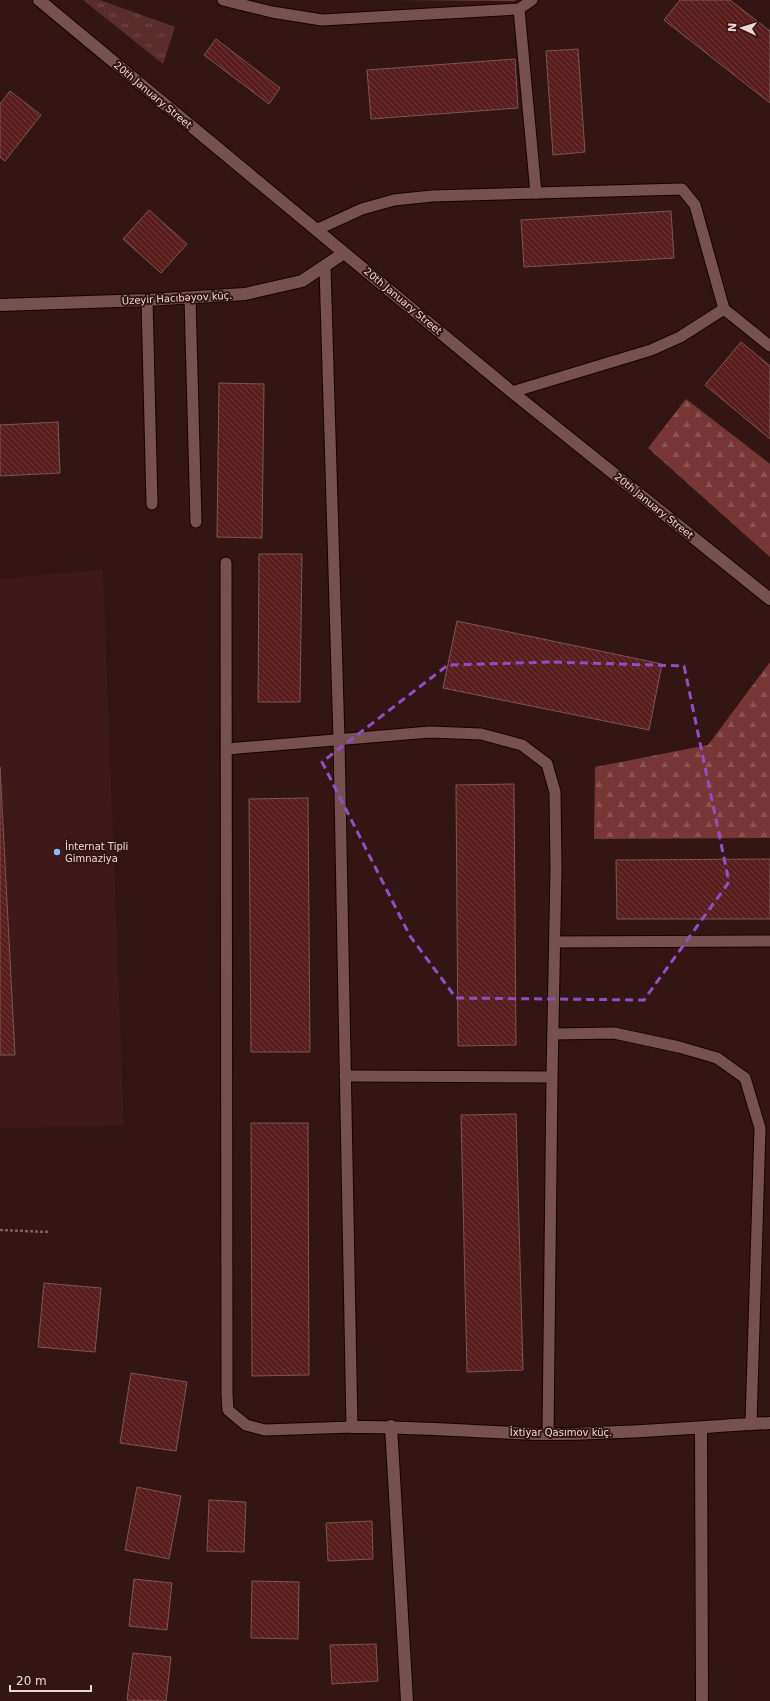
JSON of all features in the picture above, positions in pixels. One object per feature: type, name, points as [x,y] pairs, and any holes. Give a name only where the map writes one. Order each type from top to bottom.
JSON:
[{"type":"street","name":"20th January Street","points":[[39,0],[512,392],[770,599]]},
{"type":"street","name":"Üzeyir Hacıbəyov küç.","points":[[0,305],[147,300],[245,294],[270,290],[302,281],[344,253]]},
{"type":"street","name":"İxtiyar Qasımov küç.","points":[[352,1427],[391,1426],[548,1434],[701,1428],[770,1422]]},
{"type":"street","points":[[391,1426],[407,1701]]},
{"type":"street","points":[[701,1428],[702,1701]]},
{"type":"lane","points":[[223,0],[272,12],[322,20],[518,9],[532,0]]},
{"type":"lane","points":[[518,9],[536,193]]},
{"type":"lane","points":[[316,230],[362,209],[394,200],[432,196],[682,189],[695,205],[724,309],[770,346]]},
{"type":"lane","points":[[226,563],[228,1410],[246,1425],[266,1430],[352,1427],[339,739],[325,267]]},
{"type":"lane","points":[[190,298],[196,522]]},
{"type":"lane","points":[[147,300],[152,504]]},
{"type":"lane","points":[[512,392],[651,350],[680,337],[724,309]]},
{"type":"lane","points":[[227,749],[430,732],[481,734],[522,745],[547,764],[556,792],[548,1434]]},
{"type":"lane","points":[[555,942],[770,942]]},
{"type":"lane","points":[[552,1034],[614,1033],[679,1047],[717,1058],[745,1078],[765,1128],[751,1424]]},
{"type":"lane","points":[[346,1076],[552,1076]]},
{"type":"path","points":[[0,1230],[48,1232]]},
{"type":"highlighted area","points":[[554,662],[684,666],[729,882],[644,1000],[456,998],[410,936],[322,762],[448,665]]},
{"type":"shaded area","name":"İnternat Tipli Gimnaziya","points":[[103,569],[124,1126],[0,1128],[0,579]]},
{"type":"green space","points":[[83,0],[100,0],[175,27],[163,64]]},
{"type":"green space","points":[[395,0],[516,0],[514,1]]},
{"type":"green space","points":[[686,399],[770,464],[770,557],[648,448]]},
{"type":"green space","points":[[770,662],[770,838],[594,839],[595,767],[708,745]]},
{"type":"building","points":[[680,0],[730,0],[770,31],[770,103],[664,20]]},
{"type":"building","points":[[216,39],[280,88],[269,104],[204,55]]},
{"type":"building","points":[[578,49],[585,152],[553,155],[546,51]]},
{"type":"building","points":[[515,59],[518,108],[371,119],[367,70]]},
{"type":"building","points":[[10,91],[41,115],[5,161],[0,157],[0,104]]},
{"type":"building","points":[[149,210],[187,244],[161,273],[123,239]]},
{"type":"building","points":[[671,211],[674,258],[524,267],[521,220]]},
{"type":"building","points":[[741,342],[770,366],[770,439],[705,385]]},
{"type":"building","points":[[219,383],[264,384],[262,538],[217,537]]},
{"type":"building","points":[[58,422],[60,473],[0,476],[0,425]]},
{"type":"building","points":[[259,554],[302,554],[300,702],[258,702]]},
{"type":"building","points":[[457,621],[662,664],[649,730],[443,688]]},
{"type":"building","points":[[0,767],[15,1055],[0,1055]]},
{"type":"building","points":[[514,784],[516,1045],[458,1046],[456,785]]},
{"type":"building","points":[[308,798],[310,1052],[251,1052],[249,799]]},
{"type":"building","points":[[770,859],[770,919],[617,919],[616,860]]},
{"type":"building","points":[[516,1114],[523,1370],[467,1372],[461,1115]]},
{"type":"building","points":[[251,1123],[308,1123],[309,1375],[252,1376]]},
{"type":"building","points":[[44,1283],[101,1288],[95,1352],[38,1347]]},
{"type":"building","points":[[131,1373],[187,1382],[176,1451],[120,1443]]},
{"type":"building","points":[[137,1487],[181,1496],[169,1559],[125,1550]]},
{"type":"building","points":[[209,1500],[246,1502],[244,1552],[207,1551]]},
{"type":"building","points":[[372,1521],[373,1559],[328,1561],[326,1523]]},
{"type":"building","points":[[134,1579],[172,1583],[167,1630],[129,1626]]},
{"type":"building","points":[[252,1581],[299,1582],[298,1639],[251,1638]]},
{"type":"building","points":[[376,1644],[378,1681],[332,1684],[330,1645]]},
{"type":"building","points":[[133,1653],[171,1657],[166,1701],[127,1700]]},
{"type":"place","name":"İnternat Tipli Gimnaziya","points":[[57,852]]}]
